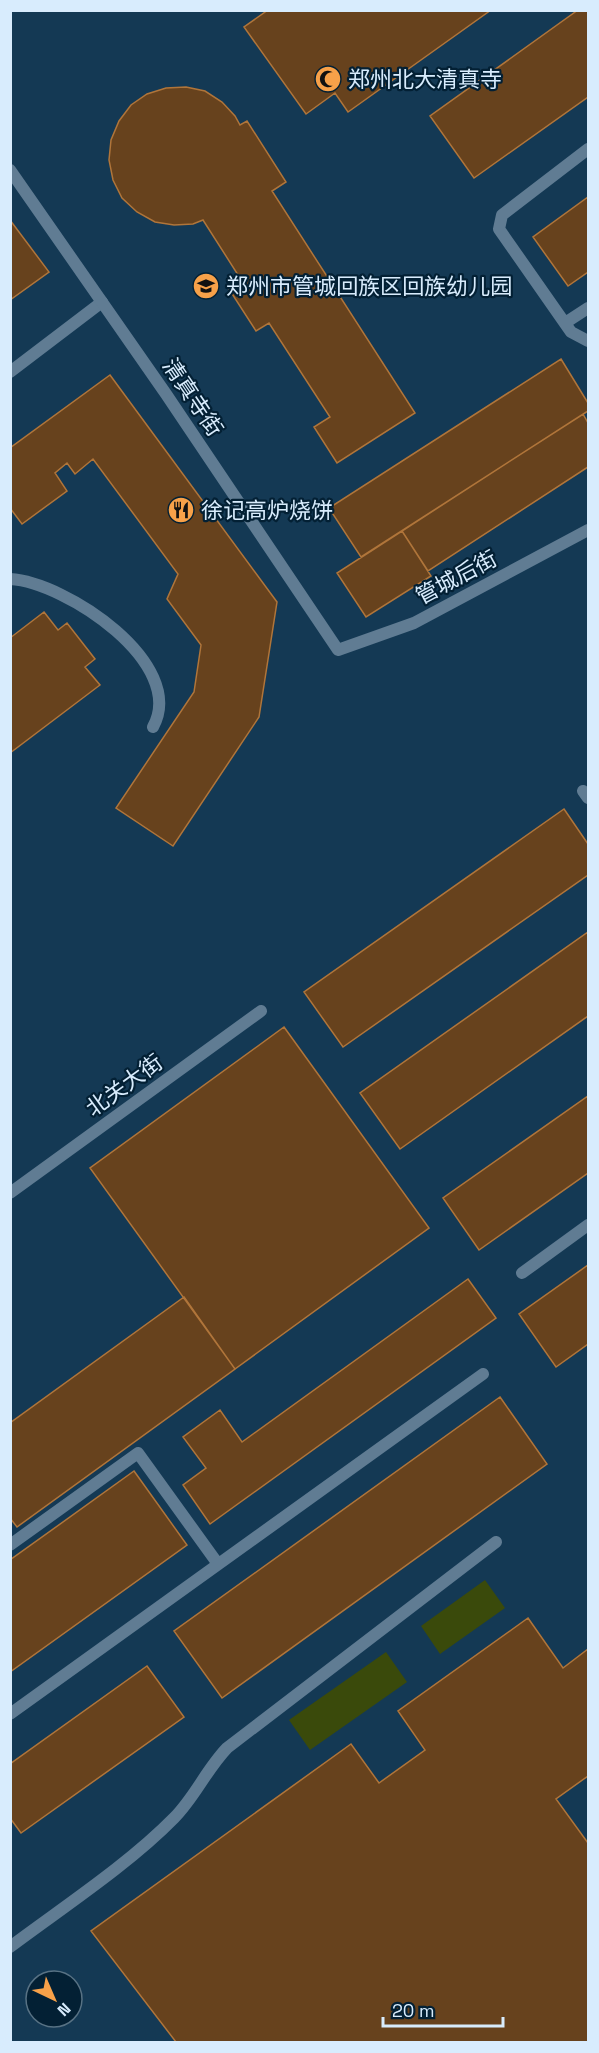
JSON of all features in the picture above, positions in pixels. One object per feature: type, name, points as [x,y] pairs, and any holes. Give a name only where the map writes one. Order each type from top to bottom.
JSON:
[{"type":"street","points":[[588,150],[502,214],[499,229],[571,332],[588,341]]},
{"type":"street","name":"清真寺街","points":[[10,170],[338,650]]},
{"type":"street","points":[[10,372],[102,302]]},
{"type":"street","points":[[565,323],[588,308]]},
{"type":"street","name":"管城后街","points":[[338,650],[414,623],[588,530]]},
{"type":"street","points":[[10,579],[68,596],[106,623],[149,666],[160,691],[159,716],[153,728]]},
{"type":"street","name":"北关大街","points":[[10,1193],[261,1011]]},
{"type":"street","points":[[522,1273],[588,1225]]},
{"type":"street","points":[[10,1714],[483,1374]]},
{"type":"street","points":[[10,1545],[138,1453],[218,1564]]},
{"type":"street","points":[[10,1947],[141,1847],[173,1819],[197,1793],[211,1764],[227,1748],[496,1542]]},
{"type":"green space","points":[[485,1580],[505,1608],[440,1654],[421,1626]]},
{"type":"green space","points":[[386,1652],[407,1682],[310,1750],[289,1720]]},
{"type":"building","points":[[268,10],[491,10],[348,112],[335,93],[306,114],[244,27]]},
{"type":"building","points":[[578,10],[588,10],[588,97],[474,178],[430,116]]},
{"type":"building","points":[[186,87],[205,91],[222,102],[240,125],[247,121],[286,182],[272,191],[415,413],[337,463],[314,427],[330,417],[269,323],[256,331],[227,286],[240,278],[203,220],[193,224],[174,225],[155,222],[137,212],[122,198],[113,180],[109,160],[111,140],[119,121],[131,105],[147,94],[166,88]]},
{"type":"building","points":[[588,197],[588,272],[568,286],[533,237]]},
{"type":"building","points":[[10,220],[49,272],[10,300]]},
{"type":"building","points":[[561,359],[588,403],[588,411],[361,557],[329,508]]},
{"type":"building","points":[[110,375],[277,602],[259,717],[173,846],[116,808],[194,692],[201,645],[167,599],[178,574],[93,459],[75,474],[67,463],[55,473],[67,491],[22,524],[10,508],[10,448]]},
{"type":"building","points":[[583,414],[588,423],[588,467],[428,571],[402,531]]},
{"type":"building","points":[[402,531],[431,576],[366,617],[337,573]]},
{"type":"building","points":[[44,612],[58,630],[67,623],[95,659],[85,667],[100,685],[10,753],[10,638]]},
{"type":"building","points":[[564,809],[588,844],[588,875],[343,1047],[304,992]]},
{"type":"building","points":[[588,932],[588,1016],[400,1149],[360,1093]]},
{"type":"building","points":[[284,1027],[429,1228],[235,1369],[90,1168]]},
{"type":"building","points":[[588,1096],[588,1173],[479,1250],[443,1198]]},
{"type":"building","points":[[588,1265],[588,1344],[556,1367],[519,1314]]},
{"type":"building","points":[[468,1279],[496,1318],[210,1524],[183,1485],[206,1468],[183,1437],[220,1410],[242,1442]]},
{"type":"building","points":[[184,1297],[235,1369],[17,1527],[10,1518],[10,1423]]},
{"type":"building","points":[[500,1397],[547,1464],[222,1698],[174,1631]]},
{"type":"building","points":[[134,1471],[187,1545],[10,1672],[10,1560]]},
{"type":"building","points":[[528,1618],[563,1668],[588,1649],[588,1776],[556,1799],[588,1843],[588,2042],[176,2042],[91,1931],[351,1744],[379,1783],[425,1750],[398,1711]]},
{"type":"building","points":[[147,1666],[184,1717],[21,1833],[10,1818],[10,1764]]},
{"type":"place","name":"郑州北大清真寺","points":[[328,79]]},
{"type":"place","name":"郑州市管城回族区回族幼儿园","points":[[206,286]]},
{"type":"place","name":"徐记高炉烧饼","points":[[181,510]]}]
